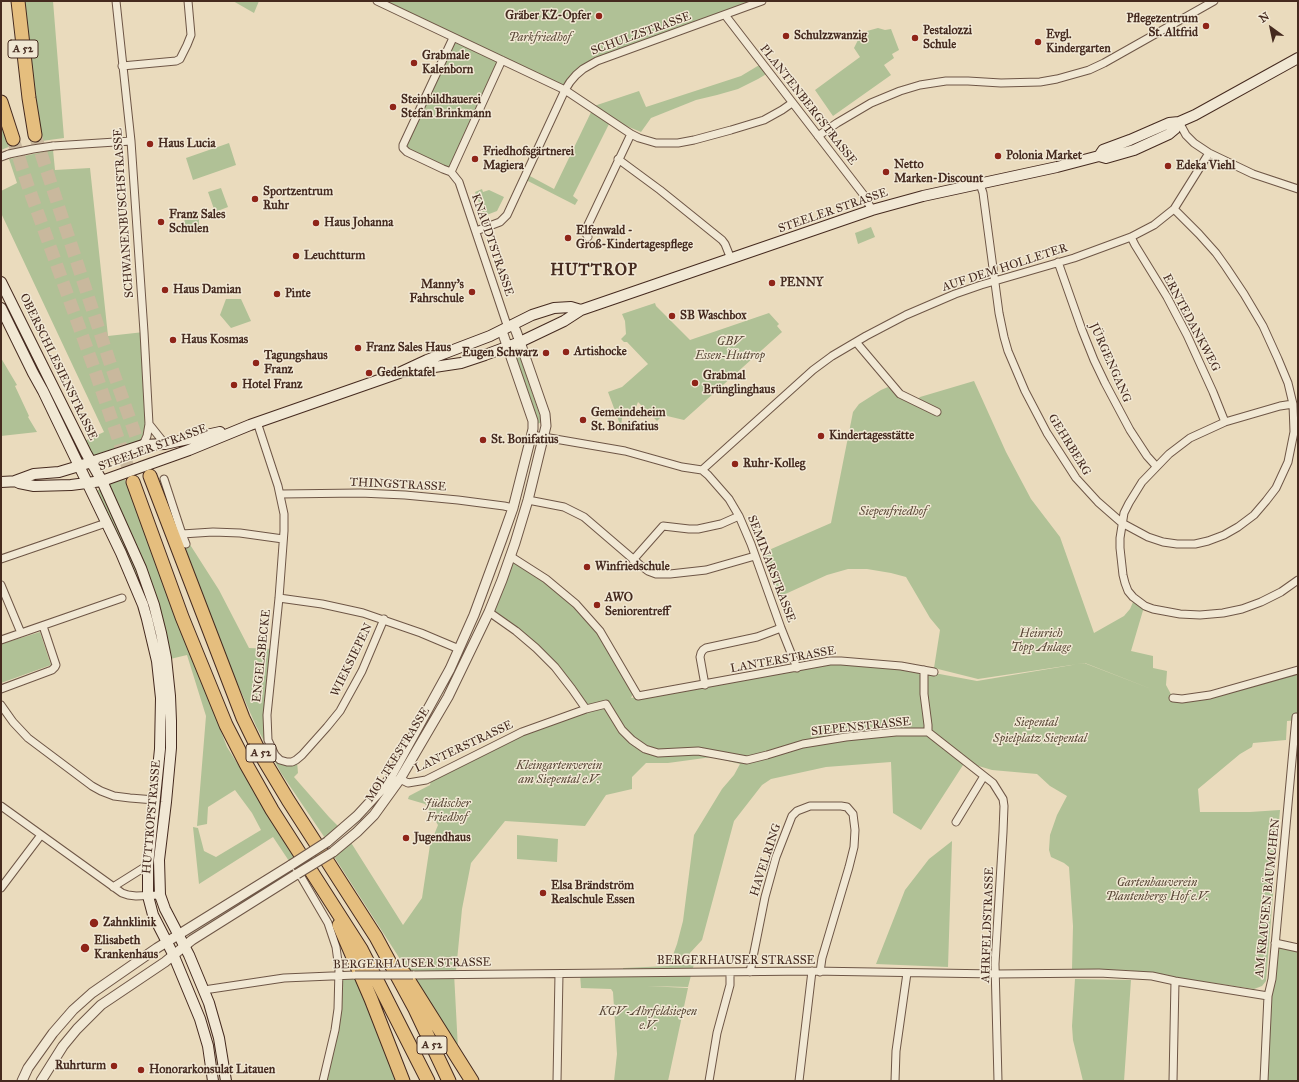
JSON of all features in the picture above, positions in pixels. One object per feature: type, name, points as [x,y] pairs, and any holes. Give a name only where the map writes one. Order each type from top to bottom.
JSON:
[{"type":"highway","name":"A 52","points":[[18,1],[29,98],[35,135]]},
{"type":"highway","points":[[1,102],[13,139]]},
{"type":"highway","name":"A 52","points":[[150,476],[243,718],[261,755],[288,800],[376,937],[415,1009],[449,1081]]},
{"type":"highway","name":"A 52","points":[[133,482],[182,617],[226,725],[272,810],[361,949],[428,1081]]},
{"type":"highway","points":[[327,895],[342,934],[371,999],[403,1081]]},
{"type":"highway","points":[[376,937],[397,962],[472,1081]]},
{"type":"main road","name":"STEELER STRASSE","points":[[401,372],[461,363],[520,342],[564,321],[581,310],[872,210],[923,196],[1057,167],[1099,156],[1106,158],[1148,144],[1172,132],[1176,129],[1179,122],[1298,58]]},
{"type":"main road","name":"OBERSCHLESIENSTRASSE","points":[[1,282],[92,462]]},
{"type":"main road","name":"STEELER STRASSE","points":[[15,481],[34,486],[102,482],[189,450],[254,423],[401,372],[507,328],[532,315],[554,308],[571,306],[581,310]]},
{"type":"main road","name":"OBERSCHLESIENSTRASSE","points":[[1,308],[80,470]]},
{"type":"main road","name":"STEELER STRASSE","points":[[1,482],[15,481],[34,474],[80,470],[92,462],[143,445],[165,444],[254,423]]},
{"type":"main road","name":"HUTTROPSTRASSE","points":[[92,462],[133,549],[146,583],[161,633],[170,696],[171,748],[159,860],[160,895],[165,909],[204,990],[219,1038],[226,1081]]},
{"type":"main road","name":"HUTTROPSTRASSE","points":[[80,470],[121,553],[143,605],[152,637],[157,661],[161,709],[160,749],[148,865],[148,896],[152,915],[173,954],[200,1019],[208,1046],[213,1081]]},
{"type":"street","name":"SCHWANENBUSCHSTRASSE","points":[[116,1],[131,141],[144,325],[149,424],[147,436],[143,445]]},
{"type":"street","points":[[122,66],[176,61],[180,59],[188,45],[191,35],[188,1]]},
{"type":"street","points":[[377,1],[565,90],[631,134],[656,143],[669,144],[684,142],[761,121],[792,103]]},
{"type":"street","name":"SCHULZSTRASSE","points":[[476,231],[500,222],[507,215],[565,90],[576,75],[583,69],[597,61],[762,1]]},
{"type":"street","points":[[818,136],[871,103],[896,92],[920,85],[946,81],[1001,84],[1040,82],[1057,80],[1089,70],[1214,1]]},
{"type":"street","name":"PLANTENBERGSTRASSE","points":[[725,15],[862,194],[872,210]]},
{"type":"street","points":[[453,38],[403,145],[403,148],[407,152],[443,169],[451,172],[502,60]]},
{"type":"street","points":[[1179,122],[1186,136],[1208,153],[1253,174],[1298,190]]},
{"type":"street","points":[[588,237],[586,229],[631,134]]},
{"type":"street","points":[[1,157],[9,154],[53,146],[131,141]]},
{"type":"street","name":"AUF DEM HOLLETER","points":[[702,470],[813,370],[832,356],[866,336],[929,305],[968,290],[1058,262],[1131,237],[1154,225],[1174,209],[1208,153]]},
{"type":"street","points":[[618,159],[660,190],[722,240],[725,244],[730,259]]},
{"type":"street","name":"KNAUDTSTRASSE","points":[[451,172],[459,182],[507,328]]},
{"type":"street","name":"GEHRBERG","points":[[980,184],[983,193],[999,313],[1008,351],[1025,391],[1047,433],[1076,478],[1098,502],[1122,523],[1148,537],[1162,542],[1194,544],[1224,535],[1238,527],[1254,515],[1276,488],[1288,462],[1292,448],[1294,432],[1293,404],[1288,383],[1278,359],[1263,326],[1244,294],[1216,253],[1174,209]]},
{"type":"street","name":"ERNTEDANKWEG","points":[[1131,237],[1167,297],[1187,335],[1225,422]]},
{"type":"street","name":"JÜRGENGANG","points":[[1058,262],[1094,360],[1130,430],[1147,456],[1156,466]]},
{"type":"street","name":"MOLTKESTRASSE","points":[[22,1081],[28,1068],[53,1033],[73,1010],[92,994],[178,934],[327,842],[357,816],[390,778],[440,688],[459,649],[487,581],[513,508],[532,435],[533,421],[507,347],[507,328],[516,331],[545,414],[546,426],[528,500],[510,556],[489,612],[448,697],[400,780],[374,814],[357,832],[334,852],[300,876],[220,922],[184,946],[165,962],[112,997],[96,1010],[81,1024],[41,1081]]},
{"type":"street","points":[[856,342],[900,394],[937,412]]},
{"type":"street","points":[[1293,404],[1280,406],[1225,422],[1190,438],[1169,454],[1156,466],[1136,491],[1124,513],[1120,548],[1123,575],[1128,591],[1139,602],[1153,609],[1180,614],[1200,615],[1223,613],[1242,609],[1281,592],[1298,580]]},
{"type":"street","name":"ENGELSBECKE","points":[[254,423],[281,494],[284,514],[279,598],[268,700],[268,740],[276,755],[282,762],[292,762]]},
{"type":"street","points":[[149,424],[165,444]]},
{"type":"street","points":[[532,435],[618,450],[682,467],[702,470]]},
{"type":"street","name":"SEMINARSTRASSE","points":[[702,470],[720,487],[740,516],[797,668]]},
{"type":"street","points":[[164,479],[186,544]]},
{"type":"street","name":"THINGSTRASSE","points":[[281,494],[360,493],[405,495],[458,500],[513,508]]},
{"type":"street","points":[[528,500],[564,507],[584,517],[633,560],[648,571],[656,574],[706,570],[755,556]]},
{"type":"street","points":[[633,560],[663,526],[698,529],[722,524],[740,516]]},
{"type":"street","points":[[1,559],[106,523]]},
{"type":"street","points":[[182,534],[213,532],[240,533],[283,539]]},
{"type":"street","points":[[121,553],[133,549]]},
{"type":"street","name":"LANTERSTRASSE","points":[[510,556],[546,579],[576,604],[600,631],[638,696],[841,660],[901,666],[934,672]]},
{"type":"street","points":[[1,585],[21,633]]},
{"type":"street","points":[[1,640],[122,598]]},
{"type":"street","points":[[279,598],[328,605],[384,620],[421,632],[459,649]]},
{"type":"street","points":[[489,612],[516,631],[555,667],[586,709]]},
{"type":"street","name":"WIEKSIEPEN","points":[[292,762],[302,755],[340,711],[362,671],[384,620]]},
{"type":"street","points":[[1,689],[55,668],[56,665],[42,626]]},
{"type":"street","points":[[705,685],[700,657],[703,650],[706,648],[757,637],[781,628]]},
{"type":"street","points":[[924,670],[924,694],[928,732]]},
{"type":"street","points":[[1173,698],[1182,699],[1210,695],[1298,670]]},
{"type":"street","name":"LANTERSTRASSE","points":[[400,780],[408,783],[426,780],[522,732],[586,709],[606,704]]},
{"type":"street","name":"SIEPENSTRASSE","points":[[606,704],[622,730],[632,740],[645,749],[658,753],[698,751],[747,760],[803,744],[846,737],[896,732],[928,732]]},
{"type":"street","points":[[1,705],[13,722],[28,738],[92,786],[114,796],[155,800]]},
{"type":"street","name":"AM KRAUSEN BÄUMCHEN","points":[[1264,1081],[1268,996],[1272,979],[1296,717]]},
{"type":"street","name":"AHRFELDSTRASSE","points":[[928,732],[993,783],[1003,799],[1004,806],[996,950],[998,1081]]},
{"type":"street","points":[[956,822],[984,776]]},
{"type":"street","points":[[1,806],[113,887],[128,895],[160,895]]},
{"type":"street","name":"HAVELRING","points":[[750,972],[765,897],[776,857],[792,816],[797,811],[810,806],[841,806],[846,807],[853,814],[855,830],[854,847],[822,958],[820,972]]},
{"type":"street","points":[[1,888],[40,835]]},
{"type":"street","points":[[292,864],[319,906],[336,948],[339,975],[337,1016],[323,1081]]},
{"type":"street","points":[[113,887],[148,865]]},
{"type":"street","points":[[1275,943],[1298,948]]},
{"type":"street","points":[[799,1081],[812,971]]},
{"type":"street","name":"BERGERHAUSER STRASSE","points":[[204,990],[284,978],[339,975],[812,971],[996,974],[1112,973],[1152,976],[1268,996]]},
{"type":"street","points":[[709,1081],[717,1033],[730,985],[730,972]]},
{"type":"street","points":[[895,1081],[896,1051],[907,973]]},
{"type":"street","points":[[558,1081],[559,974]]},
{"type":"street","points":[[1173,1081],[1175,981]]},
{"type":"green space","points":[[23,1],[53,1],[64,138],[42,141],[34,97]]},
{"type":"green space","points":[[233,1],[259,1],[254,13]]},
{"type":"green space","name":"Parkfriedhof","points":[[378,1],[761,1],[596,61],[565,90]]},
{"type":"green space","points":[[878,28],[885,30],[891,29],[899,50],[892,54],[894,58],[884,65],[891,75],[833,116],[815,90],[860,57],[854,48],[858,40],[867,31]]},
{"type":"green space","points":[[453,38],[501,60],[451,171],[406,151],[404,143]]},
{"type":"green space","points":[[761,64],[768,73],[758,79],[738,89],[696,100],[651,118],[641,132],[617,122],[609,124],[573,196],[578,200],[575,205],[526,180],[528,175],[554,189],[594,106],[639,91],[646,107],[741,76]]},
{"type":"green space","points":[[1,116],[11,146],[1,150]]},
{"type":"green space","points":[[229,143],[236,165],[193,180],[186,158]]},
{"type":"green space","points":[[53,150],[55,170],[90,168],[108,336],[144,332],[147,440],[92,462],[82,442],[104,432],[1,213],[1,191],[17,183],[9,159]]},
{"type":"green space","points":[[221,188],[228,207],[215,212],[208,192]]},
{"type":"green space","points":[[482,189],[483,192],[489,190],[504,197],[497,211],[484,216],[475,192]]},
{"type":"green space","points":[[199,212],[199,227],[184,227],[185,214]]},
{"type":"green space","points":[[871,227],[875,237],[858,244],[855,233]]},
{"type":"green space","points":[[226,299],[241,299],[251,321],[231,328],[220,315]]},
{"type":"green space","name":"GBV Essen-Huttrop","points":[[655,303],[656,306],[690,340],[769,313],[779,324],[777,326],[782,332],[684,420],[663,415],[657,421],[638,402],[633,415],[622,418],[621,427],[608,392],[622,387],[648,364],[627,342],[624,342],[621,339],[626,334],[625,321],[622,314]]},
{"type":"green space","points":[[517,348],[542,422],[537,424],[511,350]]},
{"type":"green space","points":[[1,358],[17,385],[15,386],[29,416],[28,417],[37,432],[1,436]]},
{"type":"green space","points":[[974,381],[1006,452],[1031,499],[1060,537],[1094,633],[1124,616],[1130,609],[1134,600],[1144,607],[1131,651],[1153,656],[1153,668],[1167,671],[1166,685],[1173,698],[1182,700],[1298,671],[1298,720],[1287,721],[1286,740],[1253,743],[1252,747],[1240,754],[1198,789],[1200,812],[1250,812],[1280,810],[1266,981],[1262,986],[1254,989],[1126,970],[1072,969],[1073,926],[1069,867],[1051,857],[1049,850],[1050,835],[1057,815],[1067,796],[1050,786],[1037,774],[992,770],[965,762],[921,830],[893,813],[891,762],[826,767],[771,779],[762,785],[734,821],[702,940],[690,953],[686,964],[694,964],[688,987],[647,986],[688,988],[668,1081],[614,1081],[617,1054],[613,992],[611,989],[581,988],[580,974],[623,973],[623,968],[669,966],[683,921],[694,835],[722,789],[734,775],[740,764],[712,757],[668,763],[646,763],[632,777],[632,789],[606,795],[585,826],[505,821],[471,863],[462,909],[456,971],[454,973],[458,1049],[333,855],[350,841],[403,925],[422,898],[430,845],[438,825],[425,804],[408,799],[409,796],[430,785],[431,780],[501,742],[586,708],[555,667],[490,612],[510,558],[544,581],[575,607],[597,633],[633,694],[631,698],[830,661],[902,667],[977,681],[1076,664],[978,679],[934,668],[940,630],[930,618],[906,577],[867,569],[848,569],[827,575],[781,596],[762,553],[831,523],[853,412],[859,404],[888,387],[899,397],[917,400],[920,397]],"holes":[[[1084,663],[1085,663],[1154,690]]]},
{"type":"green space","points":[[123,475],[227,747],[298,860],[291,864],[273,837],[199,884],[193,827],[198,828],[204,851],[216,857],[261,830],[252,813],[235,790],[208,807],[207,824],[197,826],[206,716],[187,655],[166,660],[152,637],[91,492],[105,488],[102,482]]},
{"type":"green space","points":[[189,543],[219,590],[249,648],[273,649],[268,740],[279,760],[297,761],[298,773],[294,777],[341,829],[327,841],[281,773],[256,726],[225,655],[185,547]]},
{"type":"green space","points":[[40,632],[51,665],[1,683],[1,644]]},
{"type":"green space","points":[[517,835],[558,839],[557,862],[517,859]]},
{"type":"green space","points":[[952,841],[948,967],[876,964],[905,890],[929,859]]},
{"type":"green space","points":[[1276,944],[1298,949],[1298,1081],[1264,1081]]},
{"type":"green space","points":[[340,976],[360,976],[401,1081],[327,1081],[338,1022]]},
{"type":"green space","points":[[1075,979],[1131,980],[1124,1081],[1083,1081],[1073,1040],[1072,1026]]},
{"type":"tunnel","points":[[35,135],[109,360],[150,476]]},
{"type":"tunnel","points":[[13,139],[28,186],[93,365],[133,482]]},
{"type":"place","name":"Gräber KZ-Opfer","points":[[599,16]]},
{"type":"place","name":"Pflegezentrum St. Altfrid","points":[[1206,26]]},
{"type":"place","name":"Schulzzwanzig","points":[[786,36]]},
{"type":"place","name":"Pestalozzi Schule","points":[[915,38]]},
{"type":"place","name":"Evgl. Kindergarten","points":[[1038,42]]},
{"type":"place","name":"Grabmale Kalenborn","points":[[414,63]]},
{"type":"place","name":"Steinbildhauerei Stefan Brinkmann","points":[[393,107]]},
{"type":"place","name":"Haus Lucia","points":[[150,144]]},
{"type":"place","name":"Polonia Market","points":[[998,156]]},
{"type":"place","name":"Friedhofsgärtnerei Magiera","points":[[475,159]]},
{"type":"place","name":"Edeka Viehl","points":[[1168,166]]},
{"type":"place","name":"Netto Marken-Discount","points":[[886,172]]},
{"type":"place","name":"Sportzentrum Ruhr","points":[[255,199]]},
{"type":"place","name":"Franz Sales Schulen","points":[[161,222]]},
{"type":"place","name":"Haus Johanna","points":[[316,223]]},
{"type":"place","name":"Elfenwald - Groß-Kindertagespflege","points":[[568,238]]},
{"type":"place","name":"Leuchtturm","points":[[296,256]]},
{"type":"place","name":"PENNY","points":[[772,283]]},
{"type":"place","name":"Haus Damian","points":[[165,290]]},
{"type":"place","name":"Manny's Fahrschule","points":[[472,292]]},
{"type":"place","name":"Pinte","points":[[277,294]]},
{"type":"place","name":"SB Waschbox","points":[[672,316]]},
{"type":"place","name":"Haus Kosmas","points":[[173,340]]},
{"type":"place","name":"Franz Sales Haus","points":[[358,348]]},
{"type":"place","name":"Artishocke","points":[[566,352]]},
{"type":"place","name":"Eugen Schwarz","points":[[546,353]]},
{"type":"place","name":"Tagungshaus Franz","points":[[256,363]]},
{"type":"place","name":"Gedenktafel","points":[[369,373]]},
{"type":"place","name":"Grabmal Brünglinghaus","points":[[695,383]]},
{"type":"place","name":"Hotel Franz","points":[[234,385]]},
{"type":"place","name":"Gemeindeheim St. Bonifatius","points":[[583,420]]},
{"type":"place","name":"Kindertagesstätte","points":[[821,436]]},
{"type":"place","name":"St. Bonifatius","points":[[483,440]]},
{"type":"place","name":"Ruhr-Kolleg","points":[[735,464]]},
{"type":"place","name":"Winfriedschule","points":[[587,567]]},
{"type":"place","name":"AWO Seniorentreff","points":[[597,605]]},
{"type":"place","name":"Jugendhaus","points":[[406,838]]},
{"type":"place","name":"Elsa Brändström Realschule Essen","points":[[543,893]]},
{"type":"place","name":"Zahnklinik","points":[[94,923]]},
{"type":"place","name":"Elisabeth Krankenhaus","points":[[85,948]]},
{"type":"place","name":"Ruhrturm","points":[[114,1066]]},
{"type":"place","name":"Honorarkonsulat Litauen","points":[[141,1070]]},
{"type":"district","name":"HUTTROP","points":[[594,271]]},
{"type":"park label","name":"Siepenfriedhof","points":[[893,512]]},
{"type":"park label","name":"Heinrich Topp Anlage","points":[[1041,641]]},
{"type":"park label","name":"Siepental","points":[[1036,723]]},
{"type":"park label","name":"Spielplatz Siepental","points":[[1040,739]]},
{"type":"park label","name":"Kleingartenverein am Siepental e.V.","points":[[559,773]]},
{"type":"park label","name":"Jüdischer Friedhof","points":[[447,811]]},
{"type":"park label","name":"Gartenbauverein Plantenbergs Hof e.V.","points":[[1157,890]]},
{"type":"park label","name":"KGV-Ahrfeldsiepen e.V.","points":[[648,1019]]}]
